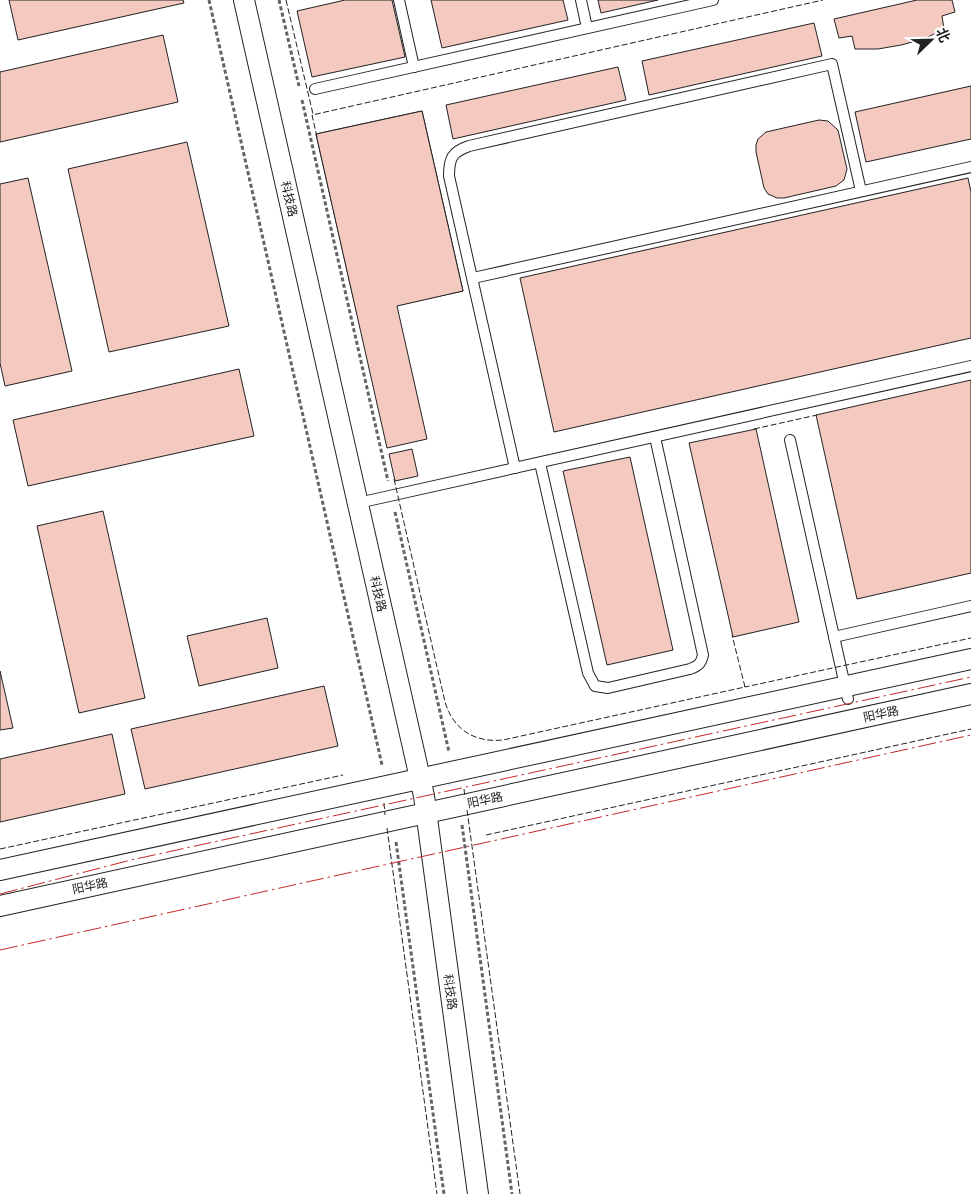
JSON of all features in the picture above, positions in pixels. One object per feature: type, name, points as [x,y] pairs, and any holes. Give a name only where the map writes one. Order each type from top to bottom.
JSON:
[{"type":"street","name":"科技路","points":[[244,0],[420,779],[478,1194]]},
{"type":"street","points":[[0,870],[971,659]]},
{"type":"street","name":"阳华路","points":[[0,906],[971,694]]},
{"type":"lane","points":[[399,0],[414,67]]},
{"type":"lane","points":[[580,0],[587,28]]},
{"type":"lane","points":[[315,89],[713,0]]},
{"type":"lane","points":[[515,468],[449,176],[452,156],[460,149],[832,64],[861,191]]},
{"type":"lane","points":[[472,278],[971,167]]},
{"type":"lane","points":[[358,504],[971,366]]},
{"type":"lane","points":[[540,463],[591,680],[595,686],[601,688],[626,684],[690,669],[702,662],[703,655],[655,437]]},
{"type":"lane","points":[[790,440],[848,699]]},
{"type":"lane","points":[[834,637],[971,606]]},
{"type":"path","points":[[209,0],[383,771]]},
{"type":"path","points":[[279,0],[299,87]]},
{"type":"path","points":[[301,97],[389,485]]},
{"type":"path","points":[[393,504],[450,757]]},
{"type":"path","points":[[462,821],[512,1194]]},
{"type":"path","points":[[395,835],[444,1194]]},
{"type":"building","points":[[9,0],[183,0],[184,3],[18,40]]},
{"type":"building","points":[[345,0],[392,0],[405,57],[312,77],[297,11]]},
{"type":"building","points":[[431,0],[563,0],[568,20],[442,48]]},
{"type":"building","points":[[598,0],[658,0],[601,13]]},
{"type":"building","points":[[917,0],[952,0],[955,12],[942,16],[944,29],[924,39],[901,45],[878,49],[855,49],[852,36],[839,38],[834,19]]},
{"type":"building","points":[[814,23],[822,56],[649,95],[642,61]]},
{"type":"building","points":[[163,35],[178,102],[0,142],[0,72]]},
{"type":"building","points":[[618,67],[626,100],[453,139],[446,105]]},
{"type":"building","points":[[971,86],[971,139],[866,162],[855,112]]},
{"type":"building","points":[[422,111],[463,291],[357,314],[316,134]]},
{"type":"building","points":[[422,111],[463,291],[397,306],[427,439],[387,448],[316,134]]},
{"type":"building","points":[[819,120],[828,121],[838,130],[847,169],[844,180],[836,186],[784,198],[777,198],[768,194],[764,188],[756,152],[758,139],[766,132]]},
{"type":"building","points":[[187,142],[229,326],[109,352],[68,169]]},
{"type":"building","points":[[28,178],[72,371],[5,386],[0,363],[0,184]]},
{"type":"building","points":[[968,178],[971,192],[971,338],[554,432],[520,278]]},
{"type":"building","points":[[239,369],[254,436],[28,486],[13,420]]},
{"type":"building","points":[[971,380],[971,573],[857,599],[816,415]]},
{"type":"building","points":[[756,429],[799,622],[733,637],[689,443]]},
{"type":"building","points":[[412,449],[418,476],[395,481],[389,454]]},
{"type":"building","points":[[630,457],[673,650],[607,665],[563,471]]},
{"type":"building","points":[[103,511],[145,698],[79,713],[37,526]]},
{"type":"building","points":[[267,618],[278,668],[199,686],[187,636]]},
{"type":"building","points":[[0,671],[13,728],[0,730]]},
{"type":"building","points":[[324,686],[338,746],[145,789],[131,729]]},
{"type":"building","points":[[112,734],[125,794],[0,822],[0,759]]},
{"type":"fence","points":[[286,0],[313,114]]},
{"type":"fence","points":[[317,137],[312,115],[823,0]]},
{"type":"fence","points":[[754,429],[817,415]]},
{"type":"fence","points":[[394,479],[445,702],[453,720],[459,727],[474,736],[483,739],[503,740],[745,687],[732,635]]},
{"type":"fence","points":[[744,686],[971,638]]},
{"type":"fence","points":[[486,835],[971,729]]},
{"type":"fence","points":[[0,849],[343,775]]},
{"type":"fence","points":[[464,789],[465,798]]},
{"type":"fence","points":[[384,803],[385,815]]},
{"type":"fence","points":[[467,810],[520,1194]]},
{"type":"fence","points":[[387,828],[437,1194]]},
{"type":"power","points":[[0,894],[131,860],[971,677]]},
{"type":"power","points":[[0,950],[971,735]]}]
